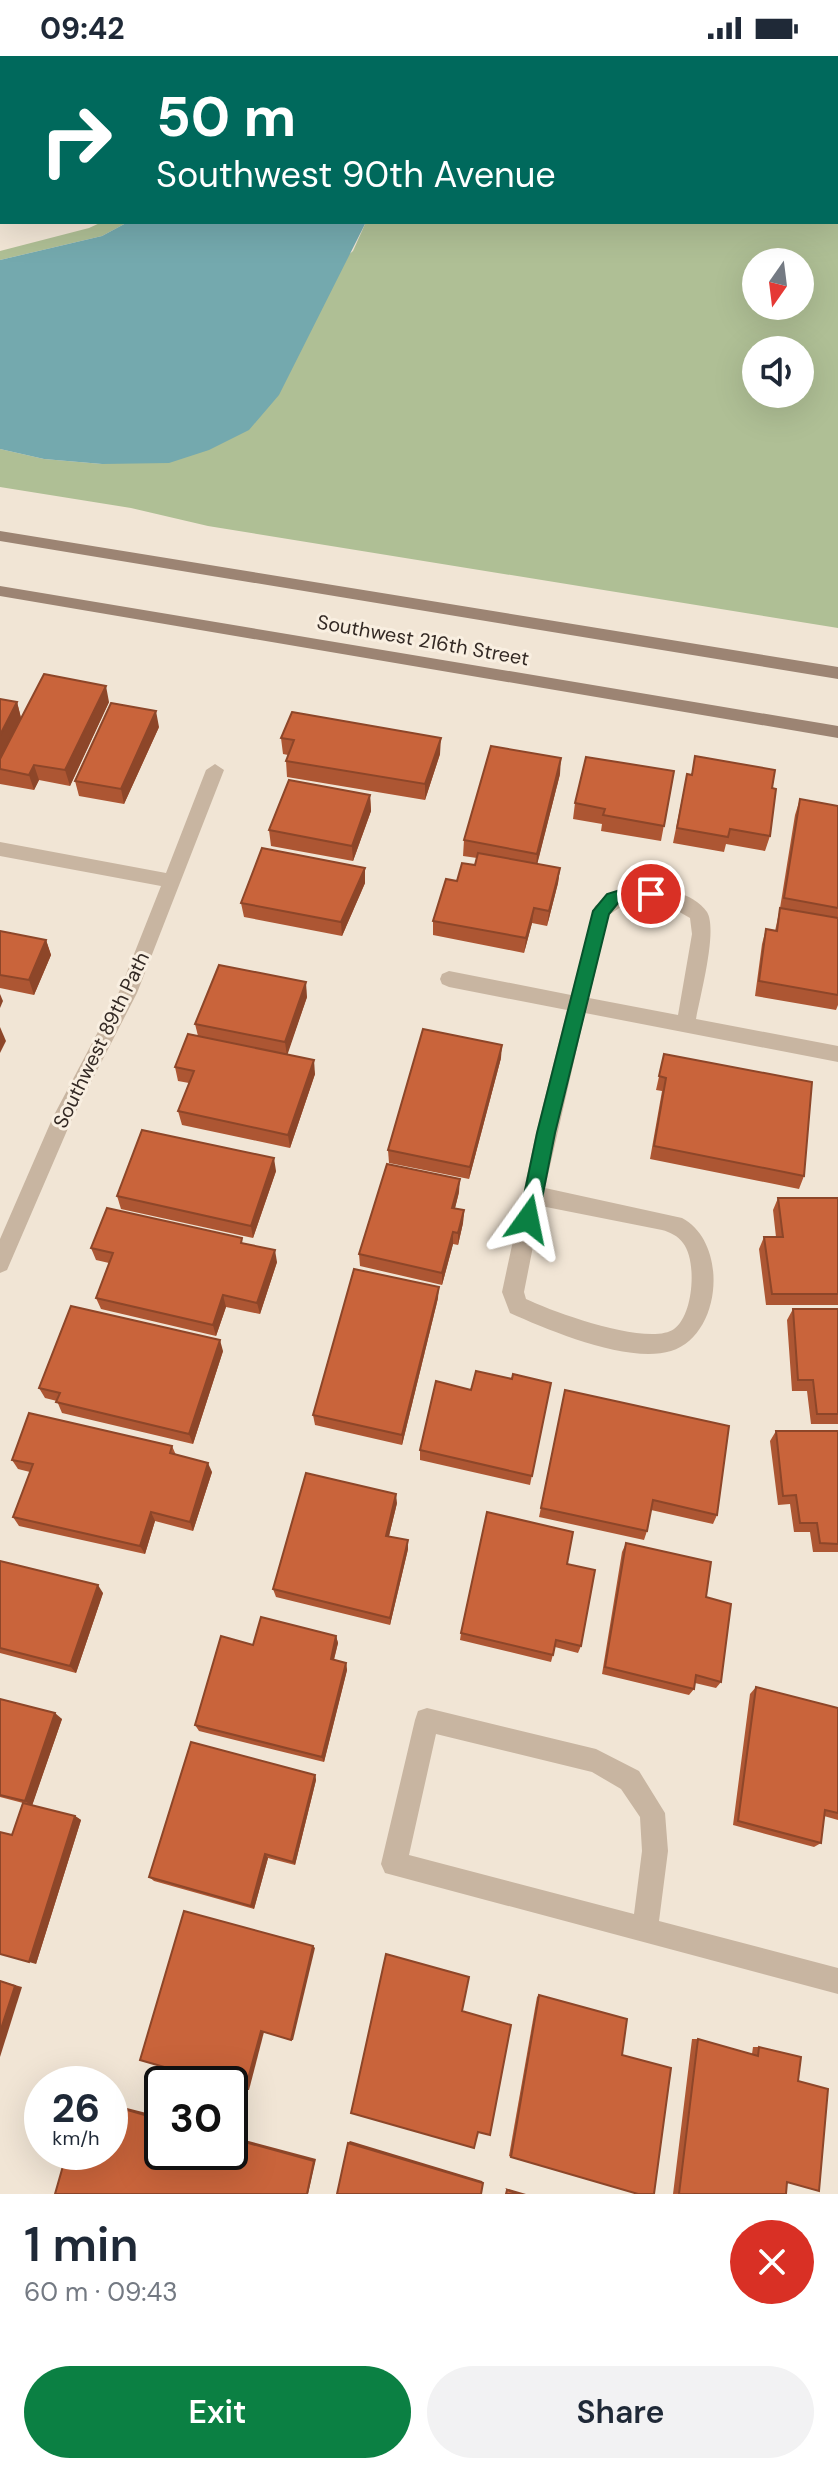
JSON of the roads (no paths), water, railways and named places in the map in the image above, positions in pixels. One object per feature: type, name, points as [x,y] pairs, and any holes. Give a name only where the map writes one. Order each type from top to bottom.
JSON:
[{"type":"street","name":"Southwest 216th Street","points":[[0,536],[838,673]]},
{"type":"street","name":"Southwest 216th Street","points":[[0,591],[838,732]]},
{"type":"street","name":"Southwest 89th Path","points":[[0,1263],[63,1117],[128,993],[215,770]]},
{"type":"street","points":[[0,849],[172,881]]},
{"type":"street","points":[[534,1195],[672,1224],[691,1236],[699,1261],[701,1297],[695,1321],[681,1338],[652,1345],[571,1328],[540,1318],[518,1306],[513,1292],[546,1133],[601,911],[613,898],[651,894],[681,900],[699,915],[701,934],[686,1024]]},
{"type":"street","points":[[449,979],[838,1054]]},
{"type":"street","points":[[645,1931],[655,1851],[652,1813],[630,1780],[596,1761],[427,1720],[394,1864],[645,1931],[838,1981]]},
{"type":"water","points":[[124,224],[365,224],[279,395],[249,430],[209,450],[169,463],[102,464],[44,459],[0,449],[0,260],[102,236]]}]
